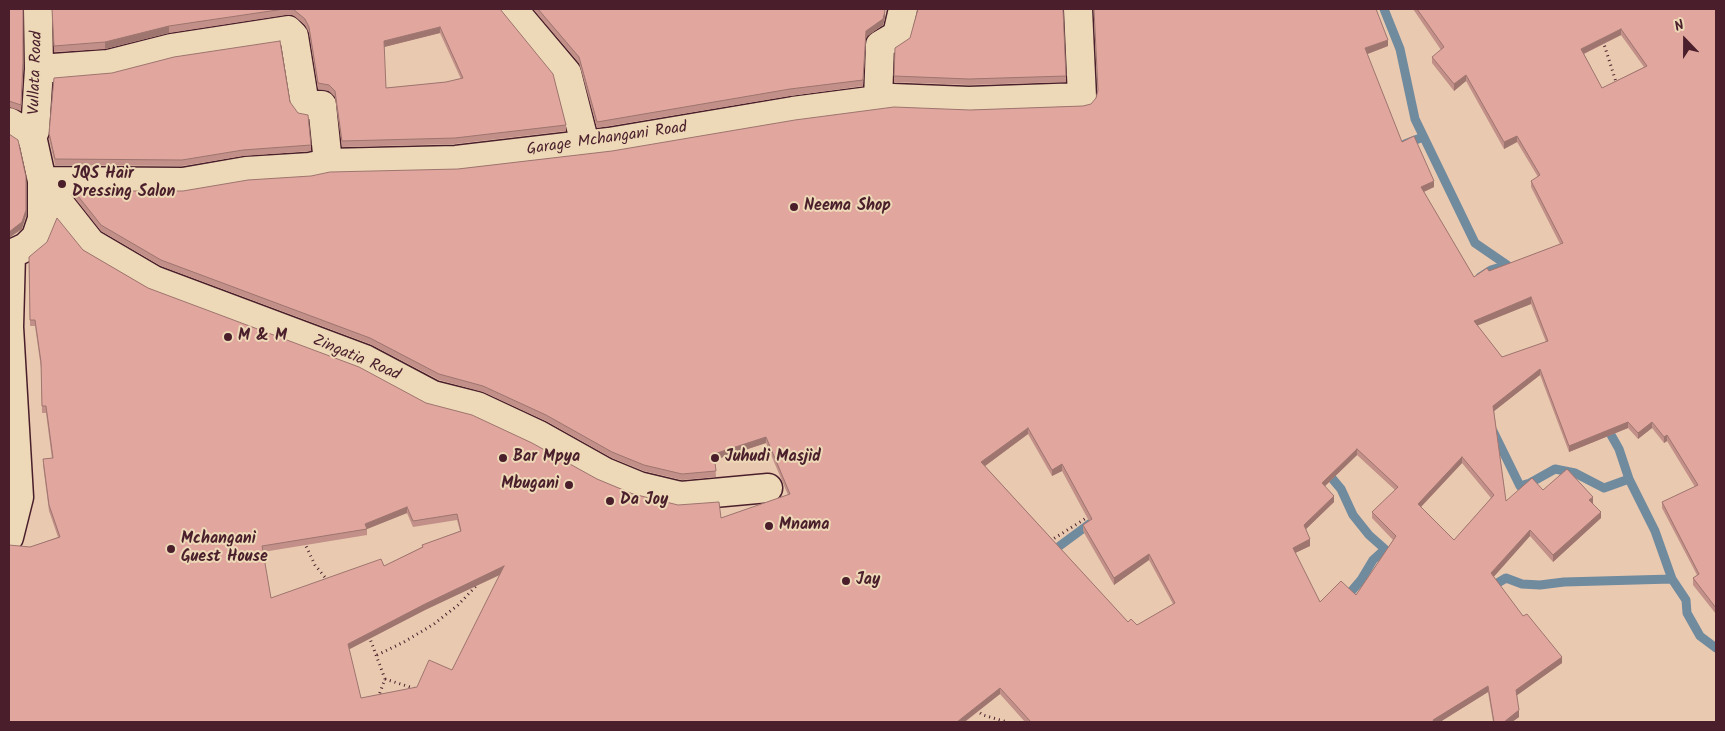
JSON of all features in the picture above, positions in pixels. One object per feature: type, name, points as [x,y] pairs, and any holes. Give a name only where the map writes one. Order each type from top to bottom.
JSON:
[{"type":"street","name":"Vullata Road","points":[[32,136],[35,131],[39,69],[38,9]]},
{"type":"street","points":[[295,9],[294,36],[305,105],[322,105],[328,163]]},
{"type":"street","points":[[513,9],[567,73],[585,144]]},
{"type":"street","points":[[878,100],[880,45],[897,35],[903,9]]},
{"type":"street","name":"Garage Mchangani Road","points":[[42,181],[182,182],[246,171],[310,167],[328,163],[456,160],[609,142],[793,110],[893,98],[968,101],[1082,97],[1078,9]]},
{"type":"street","points":[[39,69],[108,64],[171,48],[244,35],[288,30],[294,36]]},
{"type":"street","points":[[9,122],[32,136]]},
{"type":"street","name":"Zingatia Road","points":[[32,136],[42,181],[91,243],[154,280],[365,359],[433,395],[477,406],[539,435],[605,472],[639,486],[681,496],[768,488]]},
{"type":"street","points":[[9,537],[19,497],[9,327],[10,255],[26,247],[36,237],[42,219],[42,181]]},
{"type":"path","points":[[1602,39],[1620,91]]},
{"type":"path","points":[[748,444],[768,488]]},
{"type":"path","points":[[1047,543],[1095,512]]},
{"type":"path","points":[[302,536],[315,565],[333,586]]},
{"type":"path","points":[[377,655],[434,624],[458,605],[484,577]]},
{"type":"path","points":[[366,628],[385,679],[376,705]]},
{"type":"path","points":[[385,679],[416,689],[424,694]]},
{"type":"path","points":[[969,705],[983,716],[1007,722]]},
{"type":"building","points":[[9,9],[23,9],[21,105],[9,101]]},
{"type":"building","points":[[52,9],[284,9],[169,26],[105,42],[54,46]]},
{"type":"building","points":[[293,9],[500,9],[553,74],[566,125],[455,138],[342,141],[335,91],[329,85],[318,83],[309,27],[305,19]],"holes":[[[440,27],[463,78],[446,82],[386,88],[384,41]]]},
{"type":"building","points":[[538,9],[884,9],[885,11],[883,19],[866,31],[863,80],[790,89],[597,122],[579,57]]},
{"type":"building","points":[[918,9],[1063,9],[1066,76],[969,79],[894,76],[895,48],[910,38]]},
{"type":"building","points":[[1094,9],[1376,9],[1388,40],[1365,48],[1402,142],[1414,136],[1434,181],[1421,187],[1474,277],[1487,268],[1489,271],[1563,243],[1531,181],[1540,175],[1517,136],[1504,142],[1466,75],[1454,84],[1432,57],[1444,47],[1417,9],[1716,9],[1716,608],[1693,578],[1699,574],[1662,502],[1698,485],[1667,435],[1664,437],[1652,422],[1638,433],[1628,422],[1569,446],[1540,369],[1493,406],[1506,501],[1532,478],[1543,490],[1567,469],[1593,497],[1589,500],[1601,512],[1553,555],[1530,530],[1491,573],[1523,616],[1527,614],[1562,657],[1516,690],[1519,710],[1504,722],[1494,722],[1488,686],[1433,720],[1434,722],[1031,722],[1000,688],[957,722],[9,722],[9,545],[30,547],[60,537],[49,505],[43,459],[53,458],[46,406],[42,406],[41,362],[35,320],[30,320],[29,257],[47,242],[57,218],[83,250],[148,288],[359,367],[426,403],[472,415],[532,443],[597,479],[633,494],[678,505],[719,502],[721,518],[790,494],[766,437],[714,454],[716,471],[682,474],[644,465],[612,452],[546,415],[483,386],[439,374],[370,338],[161,260],[101,225],[74,191],[183,191],[248,180],[311,176],[330,172],[458,169],[612,151],[795,120],[894,107],[970,110],[1083,106],[1091,104],[1096,98],[1098,90]],"holes":[[[1621,29],[1647,66],[1602,88],[1581,49]],[[1531,297],[1548,341],[1502,357],[1474,321]],[[1028,428],[1052,470],[1062,464],[1092,519],[1083,525],[1114,578],[1149,554],[1175,603],[1137,625],[1131,619],[1128,622],[981,462]],[[1357,449],[1398,487],[1372,512],[1396,536],[1356,595],[1341,581],[1320,602],[1293,548],[1310,539],[1304,525],[1334,496],[1322,483]],[[1462,457],[1494,495],[1454,540],[1418,504]],[[407,507],[413,521],[457,514],[461,531],[422,545],[423,547],[384,566],[381,559],[271,598],[262,546],[367,529],[365,524]],[[504,566],[452,670],[429,660],[417,687],[361,698],[348,644],[425,604]]]},
{"type":"building","points":[[280,41],[290,102],[298,113],[308,115],[311,145],[243,150],[182,160],[55,159],[49,133],[54,78],[112,73],[174,57]]},
{"type":"building","points":[[9,134],[18,140],[26,177],[26,210],[22,222],[9,232]]},
{"type":"waterway","points":[[1384,9],[1400,49],[1415,119],[1475,243],[1507,265]]},
{"type":"waterway","points":[[1405,144],[1423,137]]},
{"type":"waterway","points":[[1480,277],[1491,270],[1507,265]]},
{"type":"waterway","points":[[1606,426],[1619,449],[1629,479],[1655,531],[1672,579],[1686,600],[1687,613],[1700,636],[1716,648]]},
{"type":"waterway","points":[[1493,431],[1520,486],[1530,483],[1555,469],[1575,473],[1604,488],[1629,479]]},
{"type":"waterway","points":[[1325,470],[1341,489],[1353,515],[1369,535],[1395,558]]},
{"type":"waterway","points":[[1050,553],[1092,522]]},
{"type":"waterway","points":[[1344,600],[1361,580],[1373,560],[1384,550]]},
{"type":"waterway","points":[[1489,588],[1506,578],[1522,584],[1540,585],[1564,582],[1672,579]]},
{"type":"place","name":"JQS Hair Dressing Salon","points":[[62,184]]},
{"type":"place","name":"Neema Shop","points":[[794,207]]},
{"type":"place","name":"M & M","points":[[228,337]]},
{"type":"place","name":"Bar Mpya","points":[[503,458]]},
{"type":"place","name":"Juhudi Masjid","points":[[715,458]]},
{"type":"place","name":"Mbugani","points":[[569,485]]},
{"type":"place","name":"Da Joy","points":[[610,501]]},
{"type":"place","name":"Mnama","points":[[769,526]]},
{"type":"place","name":"Mchangani Guest House","points":[[171,549]]},
{"type":"place","name":"Jay","points":[[846,581]]}]
